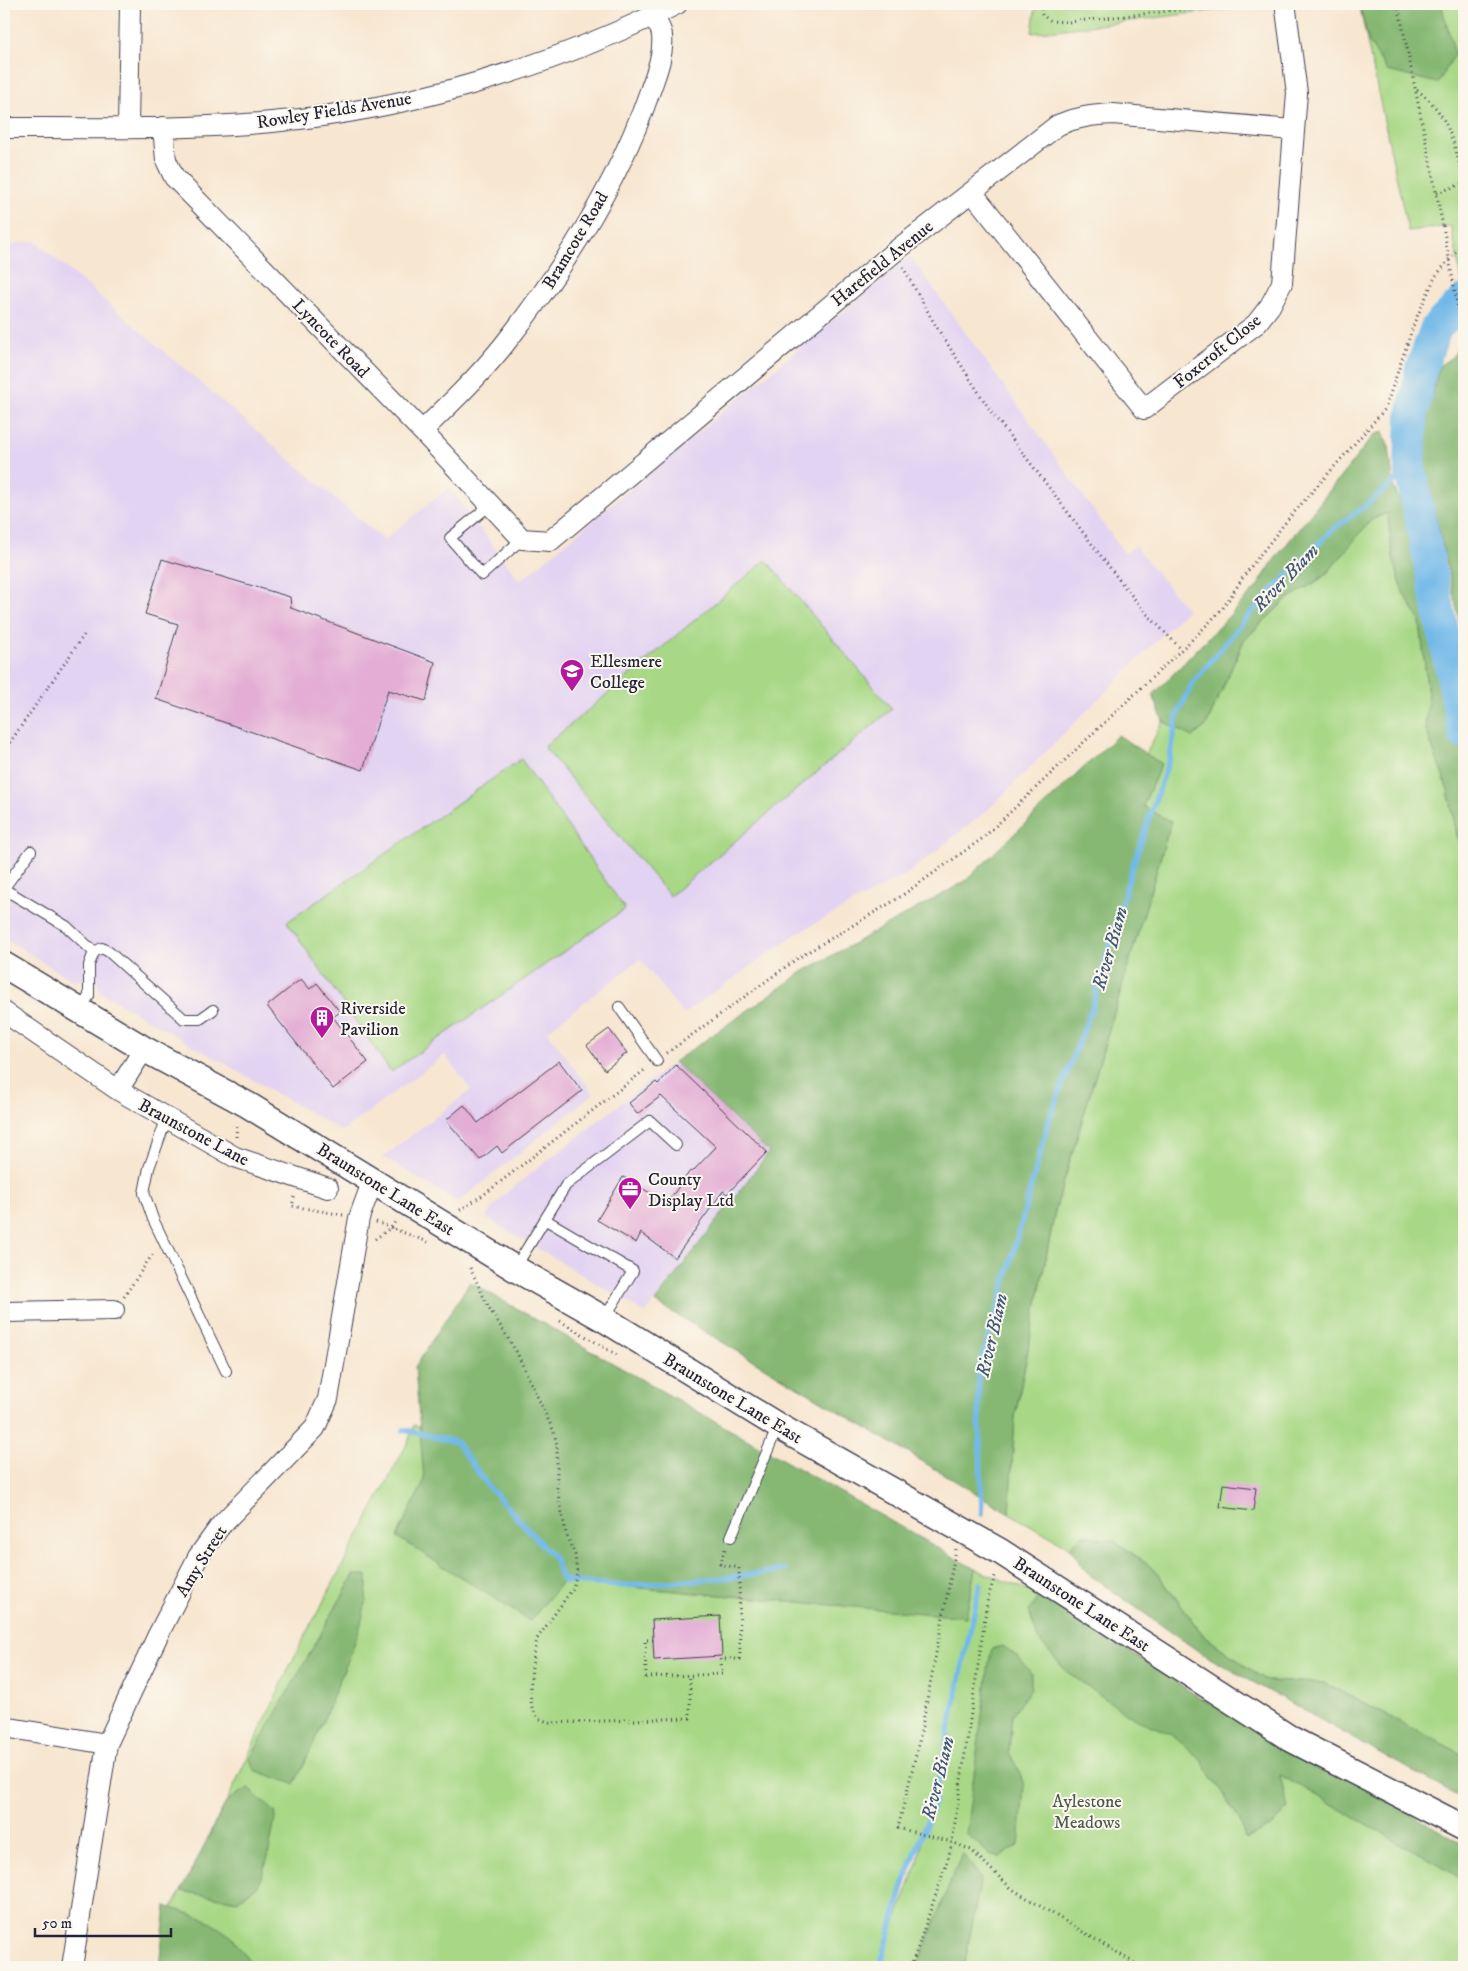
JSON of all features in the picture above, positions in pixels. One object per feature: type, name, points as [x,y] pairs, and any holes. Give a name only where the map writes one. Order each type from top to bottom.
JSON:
[{"type":"street","points":[[128,128],[130,4]]},
{"type":"street","name":"Rowley Fields Avenue","points":[[4,128],[128,128],[273,122],[378,107],[465,85],[547,60],[602,40],[677,4]]},
{"type":"street","name":"Foxcroft Close","points":[[972,192],[1144,409],[1256,324],[1270,306],[1282,283],[1297,93],[1286,10]]},
{"type":"street","name":"Bramcote Road","points":[[422,431],[464,391],[502,348],[539,300],[593,211],[635,129],[657,72],[662,34],[653,16]]},
{"type":"street","name":"Harefield Avenue","points":[[522,539],[550,541],[893,253],[1058,125],[1082,116],[1113,114],[1293,130]]},
{"type":"street","name":"Lyncote Road","points":[[163,127],[166,160],[174,176],[422,431],[522,539]]},
{"type":"street","name":"Braunstone Lane East","points":[[4,965],[144,1049],[248,1105],[514,1268],[604,1319],[778,1426],[1001,1552],[1291,1739],[1464,1828]]},
{"type":"street","name":"Braunstone Lane","points":[[4,1012],[118,1090],[166,1120],[235,1158],[328,1188]]},
{"type":"street","name":"Braunstone Lane","points":[[118,1090],[144,1049]]},
{"type":"street","name":"Amy Street","points":[[72,1967],[107,1744],[158,1635],[198,1557],[221,1525],[315,1428],[328,1399],[352,1256],[360,1218],[373,1180]]},
{"type":"street","points":[[4,1312],[114,1310]]},
{"type":"street","points":[[4,1727],[107,1744]]},
{"type":"lane","points":[[490,505],[450,538],[482,575],[522,539]]},
{"type":"lane","points":[[31,851],[4,889],[66,926],[94,952]]},
{"type":"lane","points":[[80,1010],[88,996],[89,965],[94,952],[102,948],[109,952],[184,1019],[200,1019],[213,1010]]},
{"type":"lane","points":[[619,1007],[656,1061]]},
{"type":"lane","points":[[166,1120],[148,1168],[144,1194],[163,1239],[226,1371]]},
{"type":"lane","points":[[514,1268],[546,1220],[566,1185],[650,1121],[676,1145]]},
{"type":"lane","points":[[546,1220],[633,1271],[604,1319]]},
{"type":"lane","points":[[731,1537],[778,1426]]},
{"type":"path","points":[[1041,4],[1040,9],[1050,21],[1069,22],[1234,4]]},
{"type":"path","points":[[1398,4],[1417,90],[1464,340]]},
{"type":"path","points":[[1417,90],[1435,104],[1448,127],[1464,178]]},
{"type":"path","points":[[1437,192],[1464,183]]},
{"type":"path","points":[[459,1210],[486,1193],[656,1061],[798,958],[897,899],[983,838],[1181,649],[1223,608],[1246,573],[1289,518],[1385,409],[1415,321],[1435,277],[1464,241]]},
{"type":"path","points":[[893,253],[901,263],[934,323],[990,410],[1120,581],[1145,612],[1181,649]]},
{"type":"path","points":[[4,752],[84,635]]},
{"type":"path","points":[[297,1179],[292,1206],[360,1218],[392,1227],[429,1243]]},
{"type":"path","points":[[352,1256],[392,1227],[406,1201]]},
{"type":"path","points":[[114,1310],[163,1239]]},
{"type":"path","points":[[462,1263],[479,1273]]},
{"type":"path","points":[[470,1268],[488,1306],[516,1351],[554,1432],[557,1445],[557,1489],[566,1533],[575,1555],[576,1577],[573,1588],[537,1640],[530,1692],[532,1708],[538,1718],[550,1723],[690,1718],[690,1675]]},
{"type":"path","points":[[556,1318],[624,1359]]},
{"type":"path","points":[[653,1640],[645,1640],[646,1677],[722,1674],[721,1659],[740,1659],[739,1568],[720,1564],[731,1537]]},
{"type":"path","points":[[964,1551],[956,1547],[919,1742],[898,1828],[952,1842],[971,1850],[1012,1889],[1141,1967]]},
{"type":"path","points":[[911,1967],[952,1842],[988,1597],[1001,1552]]},
{"type":"shaded area","name":"Ellesmere College","points":[[35,241],[384,540],[449,488],[520,581],[910,256],[1125,554],[1135,546],[1187,610],[989,809],[907,874],[796,934],[683,1014],[640,959],[547,1031],[593,1094],[458,1202],[383,1157],[471,1090],[445,1055],[342,1131],[100,992],[95,977],[75,982],[4,938],[4,246]]},
{"type":"shaded area","points":[[674,1062],[769,1152],[646,1313],[485,1217],[506,1193]]},
{"type":"green space","points":[[1036,4],[1267,4],[1032,33]]},
{"type":"green space","points":[[1359,4],[1464,4],[1464,293],[1451,226],[1408,231]]},
{"type":"green space","points":[[1359,4],[1441,4],[1455,54],[1438,83],[1387,71],[1369,42]]},
{"type":"green space","points":[[1464,340],[1464,640],[1422,456],[1425,426],[1439,366],[1452,357]]},
{"type":"green space","points":[[1383,432],[1389,447],[1394,488],[1415,528],[1422,550],[1459,731],[1464,760],[1464,870],[1448,790],[1425,727],[1428,696],[1420,621],[1403,592],[1393,558],[1387,513],[1371,520],[1329,571],[1320,579],[1286,600],[1244,640],[1206,726],[1192,737],[1163,721],[1153,695],[1256,588],[1274,560],[1374,435]]},
{"type":"green space","points":[[1387,512],[1403,592],[1420,621],[1428,696],[1426,727],[1448,790],[1464,870],[1464,1755],[1324,1683],[1266,1681],[1203,1635],[1154,1569],[1115,1541],[1083,1535],[1069,1547],[1009,1513],[1015,1416],[1055,1211],[1171,822],[1143,806],[1160,764],[1146,754],[1163,721],[1192,737],[1206,726],[1244,640],[1286,600],[1320,579],[1371,520]]},
{"type":"green space","points":[[766,560],[892,709],[670,896],[544,747]]},
{"type":"green space","points":[[1118,735],[1161,764],[1143,806],[1171,822],[1055,1211],[1015,1416],[1009,1513],[655,1302],[769,1152],[674,1062],[804,971],[964,882]]},
{"type":"green space","points":[[521,759],[625,909],[391,1072],[287,922]]},
{"type":"green space","points":[[470,1282],[975,1569],[966,1617],[563,1581],[530,1621],[397,1537],[424,1481],[415,1367]]},
{"type":"green space","name":"Aylestone Meadows","points":[[414,1425],[456,1442],[563,1581],[790,1601],[972,1583],[975,1569],[1050,1599],[1197,1696],[1464,1845],[1464,1967],[163,1967],[171,1909],[201,1856],[210,1832],[227,1801],[297,1651],[408,1442]],"holes":[[[924,1833],[918,1862],[886,1946],[904,1883]]]},
{"type":"green space","points":[[1083,1535],[1115,1541],[1154,1569],[1203,1635],[1266,1681],[1324,1683],[1464,1755],[1464,1800],[1201,1653],[1087,1573],[1069,1547]]},
{"type":"green space","points":[[354,1575],[367,1575],[365,1607],[357,1637],[315,1741],[294,1784],[254,1770],[250,1759]]},
{"type":"green space","points":[[1039,1596],[1050,1599],[1197,1696],[1379,1795],[1464,1845],[1464,1880],[1280,1775],[1288,1809],[1272,1826],[1245,1839],[1240,1820],[1201,1760],[1171,1734],[1133,1718],[1067,1672],[1038,1639],[1029,1611]]},
{"type":"green space","points":[[1003,1646],[1018,1657],[1031,1673],[1031,1688],[1012,1716],[1009,1752],[1020,1773],[1024,1786],[1019,1845],[1000,1857],[989,1854],[966,1833],[990,1656],[992,1649]]},
{"type":"green space","points":[[248,1788],[276,1813],[268,1857],[258,1886],[237,1901],[181,1891],[227,1801]]},
{"type":"green space","points":[[962,1853],[981,1878],[964,1967],[917,1967]]},
{"type":"green space","points":[[166,1906],[206,1919],[232,1937],[253,1967],[159,1967]]},
{"type":"building","points":[[162,559],[290,597],[291,608],[435,662],[426,701],[388,690],[363,770],[156,699],[178,624],[145,614]]},
{"type":"building","name":"Riverside Pavilion","points":[[301,979],[310,989],[317,983],[340,1012],[333,1017],[368,1062],[333,1089],[267,1006]]},
{"type":"building","points":[[609,1029],[627,1053],[605,1070],[587,1045]]},
{"type":"building","points":[[559,1061],[582,1091],[502,1153],[497,1146],[480,1160],[446,1120],[464,1105],[478,1123]]},
{"type":"building","points":[[676,1065],[767,1152],[727,1194],[723,1191],[675,1258],[641,1233],[636,1243],[597,1220],[623,1177],[667,1203],[690,1171],[692,1172],[716,1147],[661,1096],[637,1114],[629,1103],[656,1082],[658,1084]]},
{"type":"building","points":[[1223,1484],[1256,1488],[1253,1511],[1220,1507]]},
{"type":"building","points":[[720,1616],[722,1656],[654,1660],[652,1620]]},
{"type":"waterway","name":"River Biam","points":[[1464,300],[1436,328],[1421,369],[1412,418],[1410,468],[1464,734]]},
{"type":"waterway","name":"River Biam","points":[[982,1514],[978,1371],[1001,1298],[1049,1120],[1092,1008],[1132,868],[1170,757],[1177,716],[1192,684],[1248,616],[1332,530],[1365,506],[1410,468]]},
{"type":"waterway","points":[[404,1430],[456,1442],[488,1486],[554,1558],[563,1581],[622,1586],[724,1578],[785,1570]]},
{"type":"waterway","name":"River Biam","points":[[880,1967],[904,1883],[933,1806],[980,1584]]},
{"type":"place","name":"Ellesmere College","points":[[572,692]]},
{"type":"place","name":"Riverside Pavilion","points":[[322,1039]]},
{"type":"place","name":"County Display Ltd","points":[[630,1210]]}]
